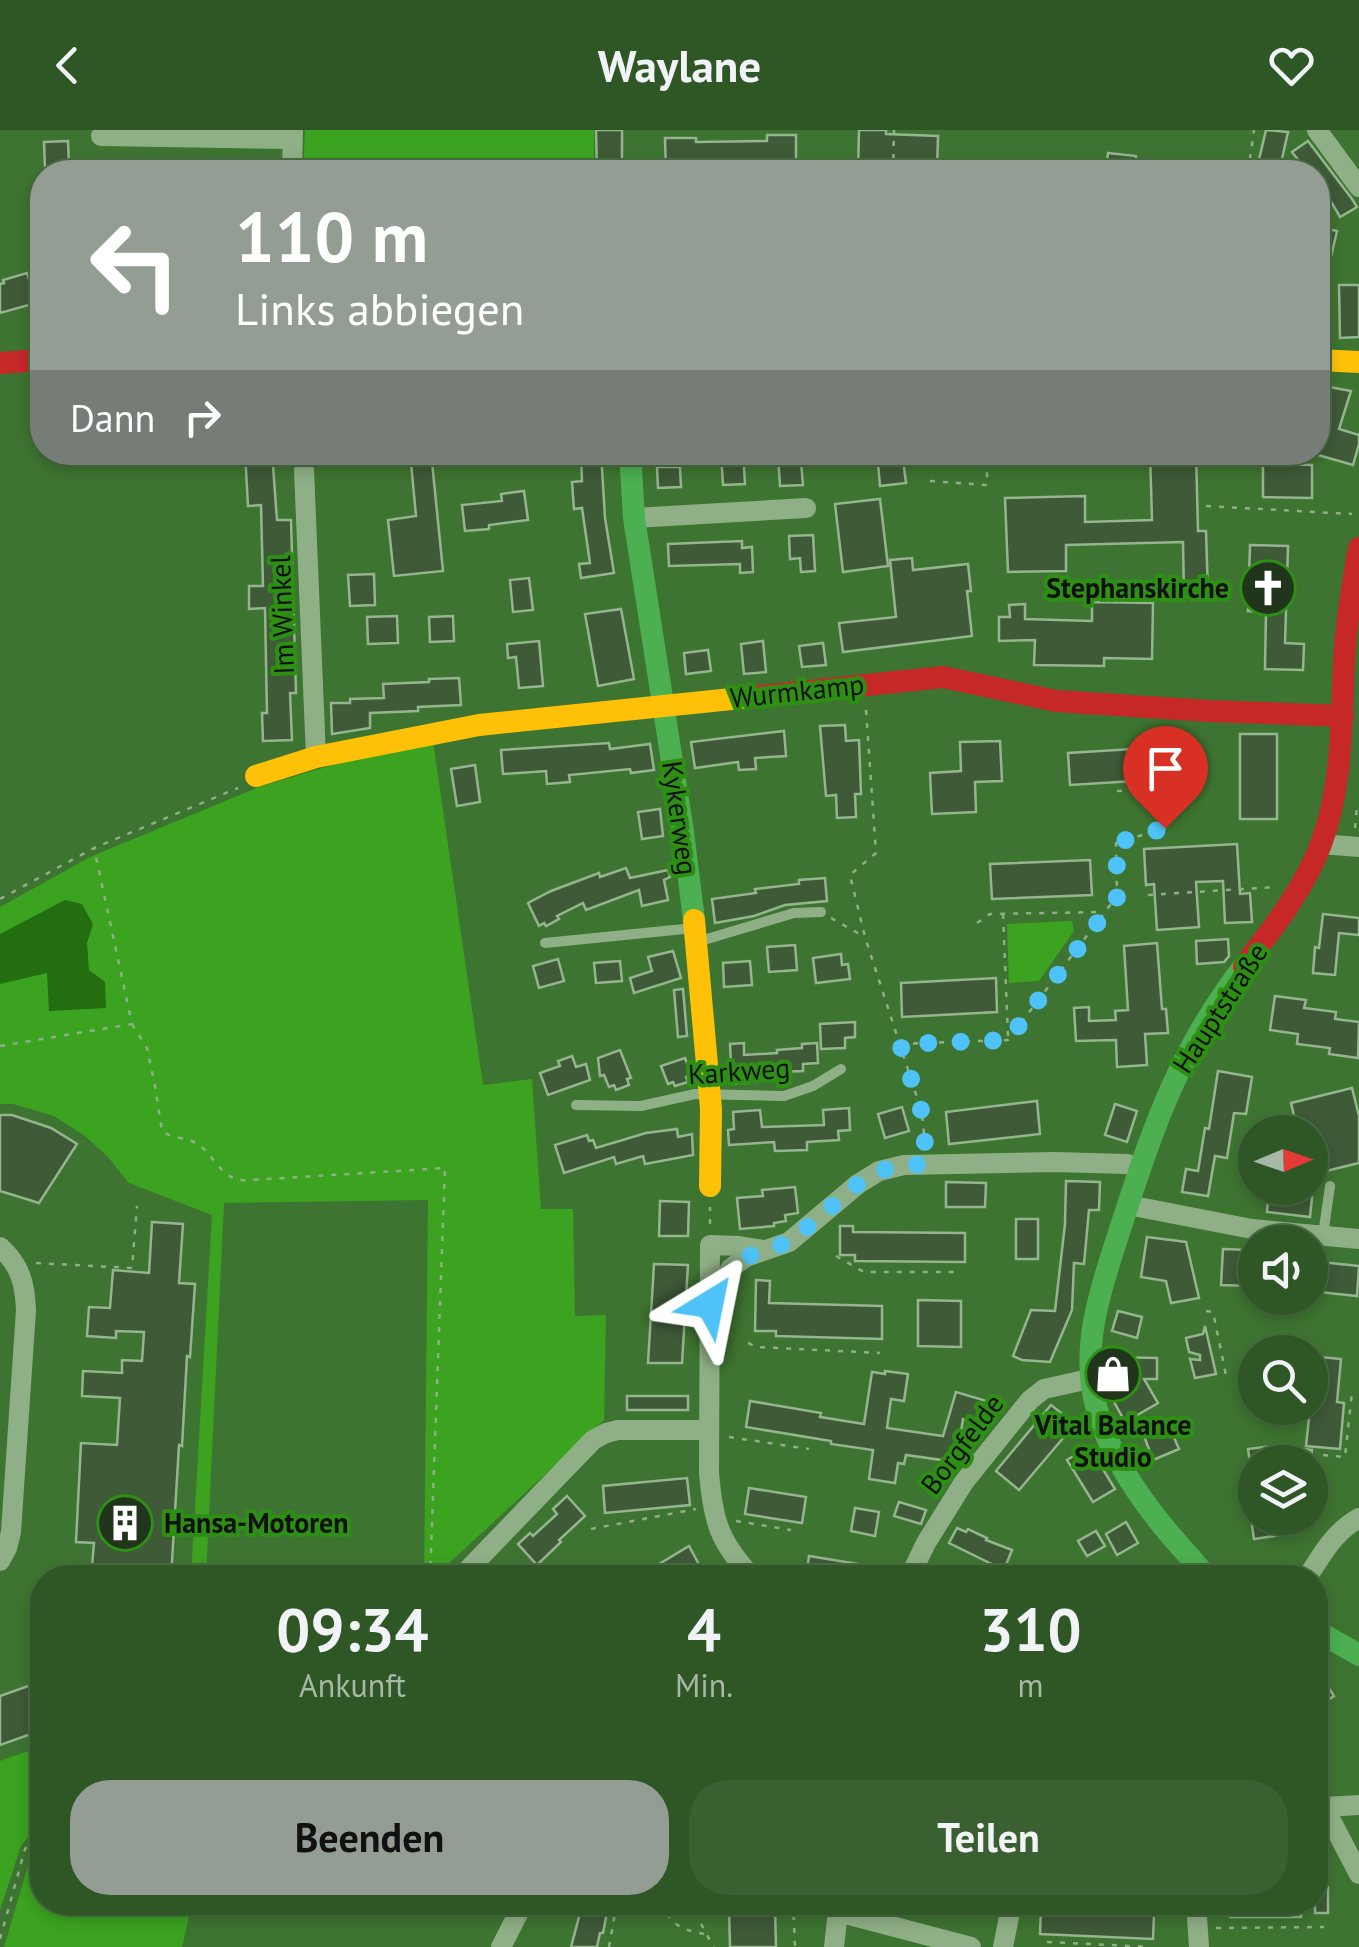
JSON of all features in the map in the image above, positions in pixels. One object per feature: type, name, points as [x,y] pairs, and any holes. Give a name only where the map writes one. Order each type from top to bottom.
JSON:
[{"type":"street","points":[[1317,130],[1359,187]]},
{"type":"street","points":[[101,136],[292,134],[292,160]]},
{"type":"street","points":[[0,364],[30,361]]},
{"type":"street","points":[[1330,361],[1359,362]]},
{"type":"street","name":"Kykerweg","points":[[631,465],[634,518],[695,935],[710,1094],[710,1186]]},
{"type":"street","name":"Im Winkel","points":[[304,470],[316,757]]},
{"type":"street","points":[[634,518],[806,508]]},
{"type":"street","name":"Hauptstraße","points":[[1197,1565],[1132,1484],[1107,1438],[1089,1379],[1089,1350],[1099,1298],[1139,1168],[1158,1112],[1187,1049],[1216,1003],[1295,897],[1322,844],[1337,780],[1346,637],[1359,548]]},
{"type":"street","name":"Wurmkamp","points":[[256,776],[316,757],[479,725],[943,677],[1056,701],[1343,716]]},
{"type":"street","points":[[1322,844],[1359,847]]},
{"type":"street","points":[[710,1304],[732,1268],[746,1257],[790,1242],[879,1171],[904,1165],[1054,1162],[1127,1164],[1139,1168]]},
{"type":"street","points":[[1128,1205],[1238,1227]]},
{"type":"street","points":[[1328,1236],[1359,1239]]},
{"type":"street","points":[[741,1565],[722,1539],[714,1512],[708,1430],[710,1246],[767,1251]]},
{"type":"street","points":[[0,1561],[11,1532],[26,1327],[25,1290],[7,1254]]},
{"type":"street","name":"Borgfelde","points":[[915,1565],[964,1482],[1030,1400],[1044,1389],[1089,1379]]},
{"type":"street","points":[[473,1565],[594,1440],[606,1433],[708,1430]]},
{"type":"street","points":[[1315,1565],[1334,1536],[1359,1518]]},
{"type":"street","points":[[1328,1638],[1359,1657]]},
{"type":"street","points":[[1328,1651],[1359,1657]]},
{"type":"street","points":[[1328,1800],[1359,1805]]},
{"type":"street","points":[[1328,1814],[1359,1874]]},
{"type":"street","points":[[501,1947],[517,1915]]},
{"type":"street","points":[[831,1915],[834,1947]]},
{"type":"street","points":[[853,1915],[972,1947]]},
{"type":"street","points":[[1003,1947],[1009,1915]]},
{"type":"lane","points":[[545,943],[695,935],[794,913],[821,912]]},
{"type":"lane","name":"Karkweg","points":[[576,1105],[641,1106],[695,1094],[784,1096],[814,1086],[842,1068]]},
{"type":"lane","points":[[1325,1225],[1330,1186]]},
{"type":"path","points":[[893,160],[894,130]]},
{"type":"path","points":[[1250,160],[1254,130]]},
{"type":"path","points":[[930,480],[987,485],[987,465]]},
{"type":"path","points":[[1206,506],[1352,514]]},
{"type":"path","points":[[864,684],[876,852],[850,875],[922,1113],[927,1164]]},
{"type":"path","points":[[1008,1040],[1118,896],[1116,843],[1165,828],[1185,770],[1181,709]]},
{"type":"path","points":[[0,899],[94,848],[249,784],[256,776]]},
{"type":"path","points":[[1118,791],[1180,787]]},
{"type":"path","points":[[94,848],[132,1024],[146,1048],[162,1130],[168,1136],[193,1142],[236,1179],[445,1168],[430,1565]]},
{"type":"path","points":[[1148,895],[1276,887]]},
{"type":"path","points":[[821,912],[866,937]]},
{"type":"path","points":[[976,923],[990,914],[1105,912]]},
{"type":"path","points":[[1002,913],[1008,1040]]},
{"type":"path","points":[[0,1046],[132,1024]]},
{"type":"path","points":[[900,1044],[1008,1040]]},
{"type":"path","points":[[710,1186],[710,1246]]},
{"type":"path","points":[[7,1254],[132,1268],[137,1206]]},
{"type":"path","points":[[836,1256],[864,1272],[962,1272]]},
{"type":"path","points":[[1206,1311],[1213,1312],[1226,1375]]},
{"type":"path","points":[[748,1343],[757,1347],[880,1353]]},
{"type":"path","points":[[1328,1455],[1345,1457],[1352,1392]]},
{"type":"path","points":[[708,1430],[732,1438],[809,1448]]},
{"type":"path","points":[[591,1529],[714,1512],[791,1530]]},
{"type":"path","points":[[0,1936],[24,1849],[30,1842]]},
{"type":"path","points":[[609,1947],[615,1915]]},
{"type":"path","points":[[667,1915],[686,1930],[704,1934]]},
{"type":"path","points":[[696,1915],[714,1947]]},
{"type":"path","points":[[793,1915],[794,1947]]},
{"type":"path","points":[[916,1921],[917,1915]]},
{"type":"path","points":[[1199,1938],[1324,1927]]},
{"type":"path","points":[[1046,1942],[1151,1947]]},
{"type":"shaded area","points":[[305,130],[594,130],[594,160],[304,160]]},
{"type":"shaded area","points":[[433,741],[483,1085],[532,1079],[541,1209],[573,1209],[575,1316],[606,1315],[604,1420],[447,1565],[424,1565],[428,1200],[224,1203],[207,1565],[192,1565],[212,1215],[129,1183],[85,1136],[54,1116],[0,1104],[0,907],[90,857],[259,787]]},
{"type":"shaded area","points":[[65,900],[82,904],[93,924],[87,943],[89,970],[105,982],[106,1008],[49,1011],[47,973],[0,984],[0,934]]},
{"type":"shaded area","points":[[1072,921],[1074,931],[1039,981],[1009,983],[1007,924]]},
{"type":"shaded area","points":[[30,1750],[30,1835],[21,1846],[0,1910],[0,1761]]},
{"type":"shaded area","points":[[30,1859],[30,1915],[189,1915],[182,1947],[4,1947]]},
{"type":"building","points":[[596,130],[622,130],[622,160],[597,160]]},
{"type":"building","points":[[859,130],[938,136],[937,160],[858,160]]},
{"type":"building","points":[[1266,130],[1288,132],[1282,160],[1259,160]]},
{"type":"building","points":[[767,135],[796,135],[796,160],[666,160],[665,138],[696,138],[696,142],[767,141]]},
{"type":"building","points":[[68,141],[69,160],[45,160],[44,142]]},
{"type":"building","points":[[1308,141],[1322,160],[1298,160],[1292,152]]},
{"type":"building","points":[[1108,153],[1136,156],[1136,160],[1107,160]]},
{"type":"building","points":[[1330,170],[1357,207],[1340,217],[1330,200]]},
{"type":"building","points":[[1330,230],[1337,231],[1330,261]]},
{"type":"building","points":[[27,273],[30,305],[0,313],[3,280]]},
{"type":"building","points":[[1339,285],[1359,285],[1359,337],[1340,338]]},
{"type":"building","points":[[1330,387],[1351,391],[1339,429],[1359,435],[1353,465],[1330,458]]},
{"type":"building","points":[[246,465],[273,465],[277,520],[291,520],[296,693],[290,693],[292,740],[263,741],[262,713],[267,713],[265,608],[249,609],[249,586],[263,586],[261,505],[248,506]]},
{"type":"building","points":[[411,465],[432,465],[443,571],[394,576],[388,520],[416,516]]},
{"type":"building","points":[[581,465],[602,465],[614,573],[581,578],[579,564],[590,563],[582,508],[574,509],[572,482],[582,481]]},
{"type":"building","points":[[722,465],[744,465],[745,484],[723,485]]},
{"type":"building","points":[[779,465],[801,465],[803,485],[780,486]]},
{"type":"building","points":[[878,465],[904,465],[906,483],[880,486]]},
{"type":"building","points":[[1150,465],[1196,465],[1198,531],[1206,531],[1208,595],[1184,595],[1183,542],[1066,545],[1066,571],[1008,572],[1005,498],[1085,496],[1085,522],[1152,520]]},
{"type":"building","points":[[1263,465],[1312,465],[1312,498],[1263,497]]},
{"type":"building","points":[[657,467],[680,467],[681,487],[658,488]]},
{"type":"building","points":[[524,491],[528,520],[465,531],[462,505],[502,501],[501,494]]},
{"type":"building","points":[[880,499],[888,566],[843,572],[835,504]]},
{"type":"building","points":[[813,535],[815,571],[801,572],[800,558],[790,559],[789,536]]},
{"type":"building","points":[[742,541],[742,548],[752,547],[753,572],[740,573],[740,564],[669,566],[668,544]]},
{"type":"building","name":"Stephanskirche","points":[[1250,545],[1288,546],[1285,643],[1304,644],[1303,670],[1265,669],[1266,612],[1248,611]]},
{"type":"building","points":[[912,558],[913,570],[968,564],[972,636],[843,652],[839,623],[896,617],[890,560]]},
{"type":"building","points":[[374,574],[375,605],[350,606],[348,575]]},
{"type":"building","points":[[529,578],[533,610],[513,612],[510,580]]},
{"type":"building","points":[[1092,602],[1153,603],[1152,659],[1104,658],[1104,666],[1034,665],[1035,640],[999,641],[999,617],[1010,617],[1009,605],[1025,604],[1025,619],[1092,621]]},
{"type":"building","points":[[621,609],[634,679],[598,686],[585,614]]},
{"type":"building","points":[[397,616],[398,643],[368,644],[367,617]]},
{"type":"building","points":[[453,616],[454,641],[430,642],[429,617]]},
{"type":"building","points":[[539,641],[543,686],[519,688],[516,657],[508,658],[507,644]]},
{"type":"building","points":[[763,641],[766,672],[744,674],[741,644]]},
{"type":"building","points":[[823,643],[826,665],[802,667],[799,646]]},
{"type":"building","points":[[708,650],[711,671],[686,674],[684,653]]},
{"type":"building","points":[[459,678],[461,705],[370,713],[370,728],[332,734],[331,703],[384,698],[383,684]]},
{"type":"building","points":[[845,725],[846,741],[859,740],[861,794],[855,794],[856,817],[837,818],[836,795],[826,796],[820,726]]},
{"type":"building","points":[[784,731],[786,756],[755,758],[756,769],[739,770],[738,762],[695,768],[691,742]]},
{"type":"building","points":[[1240,734],[1277,734],[1277,819],[1240,819]]},
{"type":"building","points":[[1000,741],[1002,781],[975,782],[976,812],[932,814],[930,773],[961,771],[960,742]]},
{"type":"building","points":[[609,743],[610,749],[650,744],[654,770],[569,775],[570,782],[547,784],[546,771],[503,774],[501,750]]},
{"type":"building","points":[[1166,747],[1167,779],[1070,785],[1068,753]]},
{"type":"building","points":[[475,765],[480,802],[457,806],[451,769]]},
{"type":"building","points":[[660,809],[663,836],[642,839],[638,812]]},
{"type":"building","points":[[1237,844],[1240,894],[1250,893],[1252,922],[1225,923],[1223,881],[1196,882],[1199,927],[1157,930],[1154,884],[1146,885],[1144,849]]},
{"type":"building","points":[[1090,860],[1092,895],[992,899],[990,864]]},
{"type":"building","points":[[626,868],[630,878],[668,870],[670,877],[664,880],[668,900],[642,906],[639,890],[586,910],[583,903],[546,926],[539,926],[528,903],[599,873],[600,877]]},
{"type":"building","points":[[825,878],[827,901],[785,905],[715,923],[712,899]]},
{"type":"building","points":[[1323,914],[1359,918],[1359,935],[1339,933],[1335,975],[1313,973]]},
{"type":"building","points":[[1228,939],[1229,956],[1224,962],[1197,964],[1196,941]]},
{"type":"building","points":[[1157,943],[1162,1009],[1166,1009],[1168,1033],[1145,1034],[1147,1065],[1117,1067],[1116,1040],[1076,1041],[1074,1008],[1089,1007],[1089,1021],[1116,1020],[1115,1011],[1128,1010],[1124,946]]},
{"type":"building","points":[[795,945],[797,970],[769,972],[767,947]]},
{"type":"building","points":[[673,951],[681,978],[634,993],[630,978],[652,971],[648,957]]},
{"type":"building","points":[[841,954],[842,965],[848,964],[850,979],[816,983],[813,958]]},
{"type":"building","points":[[558,959],[564,981],[539,988],[533,966]]},
{"type":"building","points":[[620,961],[622,981],[596,983],[594,963]]},
{"type":"building","points":[[750,961],[752,985],[724,987],[723,963]]},
{"type":"building","points":[[996,978],[997,1012],[902,1017],[901,983]]},
{"type":"building","points":[[683,989],[687,1036],[678,1037],[674,990]]},
{"type":"building","points":[[1275,996],[1306,1000],[1304,1008],[1336,1012],[1335,1019],[1359,1022],[1358,1058],[1329,1054],[1330,1048],[1297,1044],[1298,1034],[1270,1030]]},
{"type":"building","points":[[855,1022],[855,1037],[845,1038],[845,1048],[821,1049],[820,1024]]},
{"type":"building","points":[[744,1043],[744,1055],[777,1053],[817,1043],[818,1063],[803,1064],[803,1071],[758,1073],[758,1077],[746,1077],[746,1083],[732,1084],[730,1044]]},
{"type":"building","points":[[620,1050],[631,1078],[627,1079],[629,1085],[616,1090],[614,1085],[609,1087],[604,1075],[600,1076],[598,1058]]},
{"type":"building","points":[[572,1056],[576,1067],[586,1064],[590,1080],[548,1095],[540,1073],[560,1066],[558,1061]]},
{"type":"building","points":[[685,1058],[690,1072],[688,1082],[668,1084],[661,1066]]},
{"type":"building","points":[[1218,1071],[1252,1077],[1246,1114],[1234,1113],[1227,1158],[1215,1156],[1208,1196],[1182,1192],[1186,1169],[1198,1171]]},
{"type":"building","points":[[1352,1088],[1359,1116],[1359,1163],[1328,1171],[1328,1115],[1294,1115],[1291,1103]]},
{"type":"building","points":[[1037,1101],[1040,1134],[949,1144],[946,1112]]},
{"type":"building","points":[[1115,1104],[1137,1111],[1127,1142],[1105,1135]]},
{"type":"building","points":[[902,1107],[909,1131],[885,1138],[878,1114]]},
{"type":"building","points":[[849,1108],[850,1130],[838,1131],[839,1140],[807,1142],[807,1150],[775,1151],[774,1142],[729,1145],[728,1130],[734,1129],[733,1112],[760,1110],[762,1127],[824,1125],[823,1110]]},
{"type":"building","points":[[0,1115],[51,1128],[77,1144],[39,1203],[0,1191]]},
{"type":"building","points":[[677,1129],[678,1137],[692,1134],[693,1155],[645,1164],[643,1156],[616,1164],[614,1157],[564,1173],[555,1145],[587,1135],[596,1148],[646,1133]]},
{"type":"building","points":[[1066,1181],[1100,1182],[1099,1210],[1089,1210],[1084,1264],[1074,1263],[1072,1310],[1050,1362],[1022,1360],[1013,1356],[1031,1310],[1055,1311]]},
{"type":"building","points":[[946,1182],[986,1183],[985,1207],[946,1207]]},
{"type":"building","points":[[795,1187],[798,1213],[785,1215],[786,1221],[774,1226],[740,1229],[737,1198],[763,1196],[762,1190]]},
{"type":"building","points":[[660,1201],[689,1202],[688,1236],[659,1236]]},
{"type":"building","points":[[1268,1205],[1311,1205],[1310,1217],[1267,1212]]},
{"type":"building","points":[[1016,1219],[1038,1219],[1038,1259],[1016,1259]]},
{"type":"building","points":[[152,1222],[183,1224],[179,1283],[195,1284],[172,1565],[92,1565],[94,1543],[76,1542],[81,1443],[117,1445],[120,1398],[82,1396],[83,1371],[122,1373],[122,1360],[142,1361],[144,1332],[116,1331],[116,1338],[87,1336],[89,1307],[110,1308],[113,1270],[149,1273]]},
{"type":"building","points":[[840,1226],[853,1226],[853,1232],[965,1233],[965,1262],[855,1261],[855,1255],[840,1255]]},
{"type":"building","points":[[1147,1237],[1186,1242],[1199,1298],[1171,1303],[1166,1281],[1141,1277]]},
{"type":"building","points":[[1223,1249],[1238,1250],[1238,1286],[1221,1285]]},
{"type":"building","points":[[1328,1263],[1359,1266],[1357,1296],[1328,1293]]},
{"type":"building","points":[[654,1264],[688,1265],[682,1363],[648,1363]]},
{"type":"building","points":[[756,1280],[770,1281],[769,1303],[882,1306],[882,1339],[776,1336],[776,1331],[755,1331]]},
{"type":"building","points":[[918,1300],[961,1301],[961,1347],[918,1346]]},
{"type":"building","points":[[1118,1311],[1142,1317],[1137,1338],[1112,1331]]},
{"type":"building","points":[[1205,1326],[1216,1374],[1195,1378],[1190,1359],[1200,1360],[1200,1355],[1189,1352],[1186,1338],[1203,1334]]},
{"type":"building","points":[[1109,1357],[1157,1358],[1157,1379],[1144,1379],[1158,1403],[1125,1422],[1108,1383]]},
{"type":"building","points":[[1328,1358],[1341,1359],[1337,1402],[1344,1403],[1340,1449],[1306,1445],[1308,1425],[1328,1425]]},
{"type":"building","points":[[872,1372],[908,1374],[904,1401],[891,1399],[887,1428],[943,1436],[956,1392],[990,1402],[983,1425],[963,1419],[956,1462],[906,1455],[904,1464],[898,1463],[895,1483],[869,1479],[873,1450],[746,1427],[750,1401],[864,1424]]},
{"type":"building","points":[[627,1396],[688,1396],[688,1410],[627,1410]]},
{"type":"building","points":[[1051,1405],[1075,1424],[1019,1490],[996,1471]]},
{"type":"building","points":[[1169,1426],[1179,1449],[1153,1460],[1144,1436]]},
{"type":"building","points":[[1085,1449],[1089,1458],[1095,1456],[1115,1489],[1093,1502],[1067,1460]]},
{"type":"building","points":[[687,1478],[690,1505],[605,1513],[603,1486]]},
{"type":"building","points":[[749,1488],[806,1497],[802,1523],[745,1514]]},
{"type":"building","points":[[567,1496],[585,1516],[537,1565],[518,1544],[557,1514],[553,1509]]},
{"type":"building","points":[[899,1502],[926,1510],[921,1524],[894,1516]]},
{"type":"building","points":[[855,1508],[879,1512],[875,1536],[851,1531]]},
{"type":"building","points":[[1126,1522],[1138,1543],[1117,1555],[1106,1534]]},
{"type":"building","points":[[957,1528],[966,1532],[968,1529],[1012,1550],[1006,1565],[994,1565],[949,1543]]},
{"type":"building","points":[[1096,1531],[1105,1546],[1087,1556],[1078,1541]]},
{"type":"building","points":[[689,1546],[699,1565],[658,1565]]},
{"type":"building","points":[[809,1556],[864,1565],[808,1565]]},
{"type":"building","points":[[30,1685],[30,1734],[0,1745],[0,1696]]},
{"type":"building","points":[[580,1915],[606,1915],[597,1947],[571,1947]]},
{"type":"building","points":[[729,1915],[775,1915],[776,1947],[730,1947]]},
{"type":"building","points":[[1041,1915],[1154,1915],[1153,1939],[1040,1934]]},
{"type":"building","points":[[1230,1915],[1301,1915],[1301,1917]]},
{"type":"traffic: fast","points":[[631,465],[634,518],[694,920]]},
{"type":"traffic: fast","points":[[1196,1565],[1145,1503],[1116,1456],[1096,1406],[1090,1358],[1102,1288],[1158,1118],[1186,1057],[1244,966]]},
{"type":"traffic: fast","points":[[1328,1637],[1359,1655]]},
{"type":"traffic: slow","points":[[1330,361],[1359,362]]},
{"type":"traffic: slow","points":[[256,776],[316,757],[479,725],[751,697]]},
{"type":"traffic: slow","points":[[694,920],[711,1109],[710,1186]]},
{"type":"traffic: jam","points":[[0,363],[30,361]]},
{"type":"traffic: jam","points":[[1244,966],[1297,892],[1328,822],[1337,777],[1346,634],[1359,548]]},
{"type":"traffic: jam","points":[[751,697],[943,677],[1056,701],[1343,716]]},
{"type":"place","name":"Stephanskirche","points":[[1268,588]]},
{"type":"place","name":"Vital Balance Studio","points":[[1113,1374]]},
{"type":"place","name":"Hansa-Motoren","points":[[125,1523]]},
{"type":"route","points":[[710,1304],[732,1268],[746,1257],[790,1242],[858,1184],[879,1171],[927,1164],[922,1113],[900,1044],[1008,1040],[1118,896],[1116,843],[1165,828]]}]
